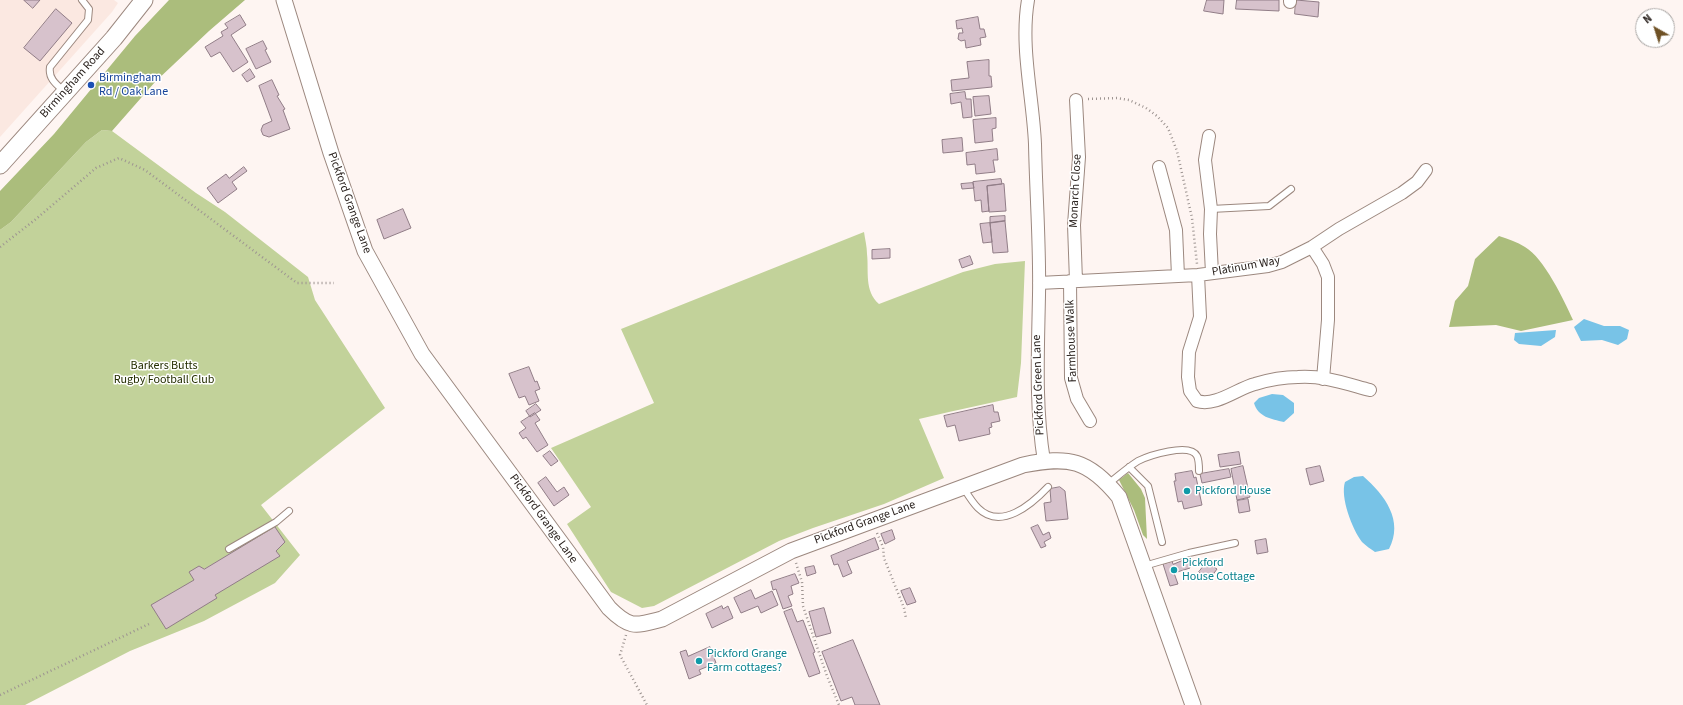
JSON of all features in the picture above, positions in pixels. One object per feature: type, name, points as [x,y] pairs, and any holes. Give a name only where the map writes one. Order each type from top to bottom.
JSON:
[{"type":"main road","name":"Birmingham Road","points":[[0,165],[114,38],[139,2]]},
{"type":"street","name":"Pickford Grange Lane","points":[[284,0],[331,153],[365,251],[422,354],[609,608],[621,620],[630,624],[642,624],[662,618],[791,551],[1023,465],[1044,461]]},
{"type":"street","name":"Pickford Green Lane","points":[[1028,0],[1025,16],[1026,42],[1034,136],[1039,283],[1037,353],[1039,430],[1044,461]]},
{"type":"street","name":"Monarch Close","points":[[1073,281],[1074,226],[1079,157],[1076,100]]},
{"type":"street","points":[[1209,136],[1205,160],[1211,209],[1210,234],[1212,273]]},
{"type":"street","points":[[1159,167],[1176,230],[1178,276]]},
{"type":"street","name":"Platinum Way","points":[[1039,283],[1198,275],[1268,266],[1282,262],[1312,247],[1339,229],[1402,193],[1417,182],[1426,170]]},
{"type":"street","points":[[1312,247],[1323,264],[1328,278],[1328,320],[1324,379]]},
{"type":"street","points":[[1198,275],[1200,316],[1189,352],[1188,377],[1190,391],[1194,398],[1202,402],[1207,402],[1226,397],[1245,387],[1298,377],[1324,379],[1370,390]]},
{"type":"street","name":"Farmhouse Walk","points":[[1073,281],[1071,378],[1077,399],[1090,421]]},
{"type":"street","points":[[1044,461],[1058,460],[1072,462],[1099,475],[1119,497],[1193,705]]},
{"type":"lane","points":[[65,92],[51,78],[49,74],[50,67],[88,20],[89,9],[82,0]]},
{"type":"lane","points":[[1211,209],[1270,206],[1291,190]]},
{"type":"lane","points":[[1108,484],[1140,460],[1158,454],[1182,450],[1193,451],[1196,455],[1199,471]]},
{"type":"lane","points":[[1129,467],[1148,486],[1162,542]]},
{"type":"lane","points":[[963,487],[978,509],[991,515],[1001,516],[1008,516],[1031,503],[1048,487]]},
{"type":"lane","points":[[229,549],[276,522],[289,511]]},
{"type":"lane","points":[[1144,566],[1189,553],[1235,543]]},
{"type":"path","points":[[1076,100],[1118,98],[1129,100],[1146,108],[1157,116],[1168,128],[1177,151],[1192,218],[1198,275]]},
{"type":"path","points":[[0,246],[36,219],[96,168],[119,158],[145,170],[297,283],[334,283]]},
{"type":"path","points":[[875,530],[884,547],[884,558],[904,608],[906,618]]},
{"type":"path","points":[[795,562],[802,582],[802,606],[839,705]]},
{"type":"path","points":[[0,696],[150,624]]},
{"type":"path","points":[[630,624],[620,655],[647,705]]},
{"type":"shaded area","points":[[0,0],[114,0],[118,3],[112,12],[0,137]]},
{"type":"green space","points":[[169,0],[245,0],[209,31],[155,82],[112,131],[102,130],[86,142],[11,222],[0,230],[0,191],[54,134],[135,36]]},
{"type":"green space","name":"Barkers Butts Rugby Football Club","points":[[102,130],[112,131],[196,193],[225,212],[308,277],[315,300],[385,408],[261,505],[300,555],[275,583],[204,621],[130,651],[25,705],[0,705],[0,230],[11,222],[86,142]]},
{"type":"green space","points":[[864,232],[867,249],[869,287],[874,299],[879,304],[963,272],[995,264],[1025,261],[1021,363],[1017,397],[919,419],[944,478],[884,504],[779,541],[654,606],[642,608],[611,592],[567,524],[591,507],[551,448],[654,403],[621,329]]},
{"type":"green space","points":[[1499,236],[1516,242],[1532,252],[1553,280],[1573,320],[1521,331],[1496,325],[1449,327],[1455,301],[1468,286],[1475,259]]},
{"type":"green space","points":[[1128,473],[1141,489],[1145,498],[1147,539],[1143,535],[1134,510],[1119,480]]},
{"type":"water","points":[[1584,319],[1604,326],[1620,326],[1629,330],[1627,339],[1618,345],[1602,340],[1581,341],[1574,327]]},
{"type":"water","points":[[1556,330],[1555,337],[1541,346],[1519,344],[1514,340],[1515,333]]},
{"type":"water","points":[[1272,394],[1283,395],[1294,403],[1294,413],[1284,422],[1266,417],[1256,408],[1254,403],[1259,398]]},
{"type":"water","points":[[1363,476],[1378,491],[1390,509],[1394,528],[1393,539],[1389,549],[1375,552],[1362,542],[1354,529],[1348,513],[1344,496],[1345,482],[1354,477]]},
{"type":"building","points":[[24,0],[40,0],[33,8]]},
{"type":"building","points":[[1207,0],[1224,0],[1223,14],[1204,11]]},
{"type":"building","points":[[1237,0],[1279,0],[1279,11],[1236,9]]},
{"type":"building","points":[[1296,0],[1319,2],[1318,17],[1295,14]]},
{"type":"building","points":[[56,9],[72,23],[40,61],[24,48]]},
{"type":"building","points":[[240,15],[246,25],[231,35],[248,62],[233,72],[220,52],[211,57],[205,47],[223,36],[221,32],[228,28],[225,24]]},
{"type":"building","points":[[978,17],[980,29],[984,29],[986,37],[980,38],[981,45],[966,48],[965,40],[961,41],[958,39],[959,33],[963,33],[962,28],[957,29],[956,21]]},
{"type":"building","points":[[263,41],[267,49],[265,50],[271,62],[256,69],[246,49]]},
{"type":"building","points":[[989,60],[989,76],[991,76],[992,87],[952,91],[951,80],[969,78],[967,62]]},
{"type":"building","points":[[250,69],[255,77],[247,82],[242,75]]},
{"type":"building","points":[[272,80],[279,95],[277,96],[285,109],[283,110],[290,129],[269,137],[263,135],[261,130],[263,125],[272,121],[259,86]]},
{"type":"building","points":[[965,92],[966,99],[971,99],[972,117],[963,118],[961,102],[951,104],[950,94]]},
{"type":"building","points":[[989,96],[991,114],[975,116],[973,97]]},
{"type":"building","points":[[996,118],[996,128],[992,129],[993,141],[975,143],[973,120]]},
{"type":"building","points":[[962,138],[963,151],[943,153],[942,140]]},
{"type":"building","points":[[997,149],[998,160],[993,160],[995,172],[976,174],[975,164],[967,165],[966,153]]},
{"type":"building","points":[[244,167],[247,171],[232,182],[237,189],[218,203],[207,188],[226,174],[229,178]]},
{"type":"building","points":[[1001,179],[1002,184],[987,186],[989,211],[982,212],[981,200],[975,201],[973,182]]},
{"type":"building","points":[[973,183],[974,188],[962,189],[961,184]]},
{"type":"building","points":[[1004,184],[1006,211],[989,212],[987,186]]},
{"type":"building","points":[[403,209],[411,228],[384,239],[377,220]]},
{"type":"building","points":[[1005,216],[1005,221],[990,223],[990,217]]},
{"type":"building","points":[[1005,221],[1008,252],[993,253],[990,223]]},
{"type":"building","points":[[990,223],[992,242],[983,243],[980,224]]},
{"type":"building","points":[[890,249],[890,258],[872,259],[872,250]]},
{"type":"building","points":[[970,256],[973,264],[962,268],[959,260]]},
{"type":"building","points":[[529,367],[535,382],[537,381],[540,389],[535,391],[539,401],[529,405],[525,396],[519,398],[509,374]]},
{"type":"building","points":[[536,404],[541,410],[530,417],[526,411]]},
{"type":"building","points":[[993,405],[994,412],[998,412],[1000,421],[991,423],[992,427],[989,428],[990,434],[959,441],[955,425],[947,427],[944,416]]},
{"type":"building","points":[[535,413],[540,420],[535,423],[548,445],[537,452],[526,437],[523,439],[519,433],[526,428],[521,422]]},
{"type":"building","points":[[550,451],[558,461],[551,466],[543,456]]},
{"type":"building","points":[[1239,452],[1241,464],[1220,467],[1218,455]]},
{"type":"building","points":[[1243,466],[1250,497],[1237,500],[1231,469]]},
{"type":"building","points":[[1320,466],[1324,481],[1310,485],[1306,469]]},
{"type":"building","points":[[1229,469],[1231,477],[1202,483],[1200,474]]},
{"type":"building","name":"Pickford House","points":[[1192,471],[1194,478],[1196,477],[1202,505],[1184,509],[1182,501],[1178,502],[1174,481],[1176,481],[1175,474]]},
{"type":"building","points":[[546,477],[557,492],[564,487],[569,495],[554,506],[538,483]]},
{"type":"building","points":[[1060,487],[1065,491],[1068,519],[1046,521],[1044,503],[1051,502],[1050,489]]},
{"type":"building","points":[[1248,499],[1250,511],[1239,513],[1237,501]]},
{"type":"building","points":[[1038,525],[1043,535],[1049,532],[1051,538],[1044,542],[1046,546],[1041,548],[1031,528]]},
{"type":"building","points":[[275,527],[285,542],[276,551],[280,556],[215,595],[217,598],[166,629],[151,605],[194,580],[189,572],[199,566],[204,569]]},
{"type":"building","points":[[892,530],[895,539],[885,544],[881,534]]},
{"type":"building","points":[[875,538],[879,549],[847,561],[852,573],[843,577],[838,564],[834,565],[831,556]]},
{"type":"building","points":[[1266,539],[1268,552],[1257,554],[1255,541]]},
{"type":"building","name":"Pickford House Cottage","points":[[1187,559],[1190,568],[1174,573],[1178,584],[1170,586],[1163,564],[1172,561],[1173,564]]},
{"type":"building","points":[[1207,562],[1217,569],[1209,580],[1199,572]]},
{"type":"building","points":[[814,566],[816,573],[807,576],[805,568]]},
{"type":"building","points":[[795,574],[799,583],[791,586],[793,594],[788,596],[792,606],[783,609],[776,589],[773,590],[771,582]]},
{"type":"building","points":[[910,588],[916,602],[907,605],[901,591]]},
{"type":"building","points":[[751,590],[755,599],[772,591],[778,605],[761,613],[758,606],[741,613],[734,598]]},
{"type":"building","points":[[722,606],[723,609],[728,606],[733,618],[712,628],[706,614]]},
{"type":"building","points":[[824,608],[831,633],[816,637],[809,612]]},
{"type":"building","points":[[792,609],[797,622],[803,620],[815,652],[813,653],[820,673],[809,677],[784,612]]},
{"type":"building","points":[[853,640],[880,705],[855,705],[852,697],[841,701],[822,652]]},
{"type":"building","name":"Pickford Grange Farm cottages?","points":[[710,647],[716,663],[699,670],[701,674],[689,679],[680,652],[686,650],[688,656]]},
{"type":"place","name":"Birmingham Rd / Oak Lane","points":[[91,85]]},
{"type":"place","name":"Pickford House","points":[[1187,491]]},
{"type":"place","name":"Pickford House Cottage","points":[[1174,570]]},
{"type":"place","name":"Pickford Grange Farm cottages?","points":[[699,661]]}]
